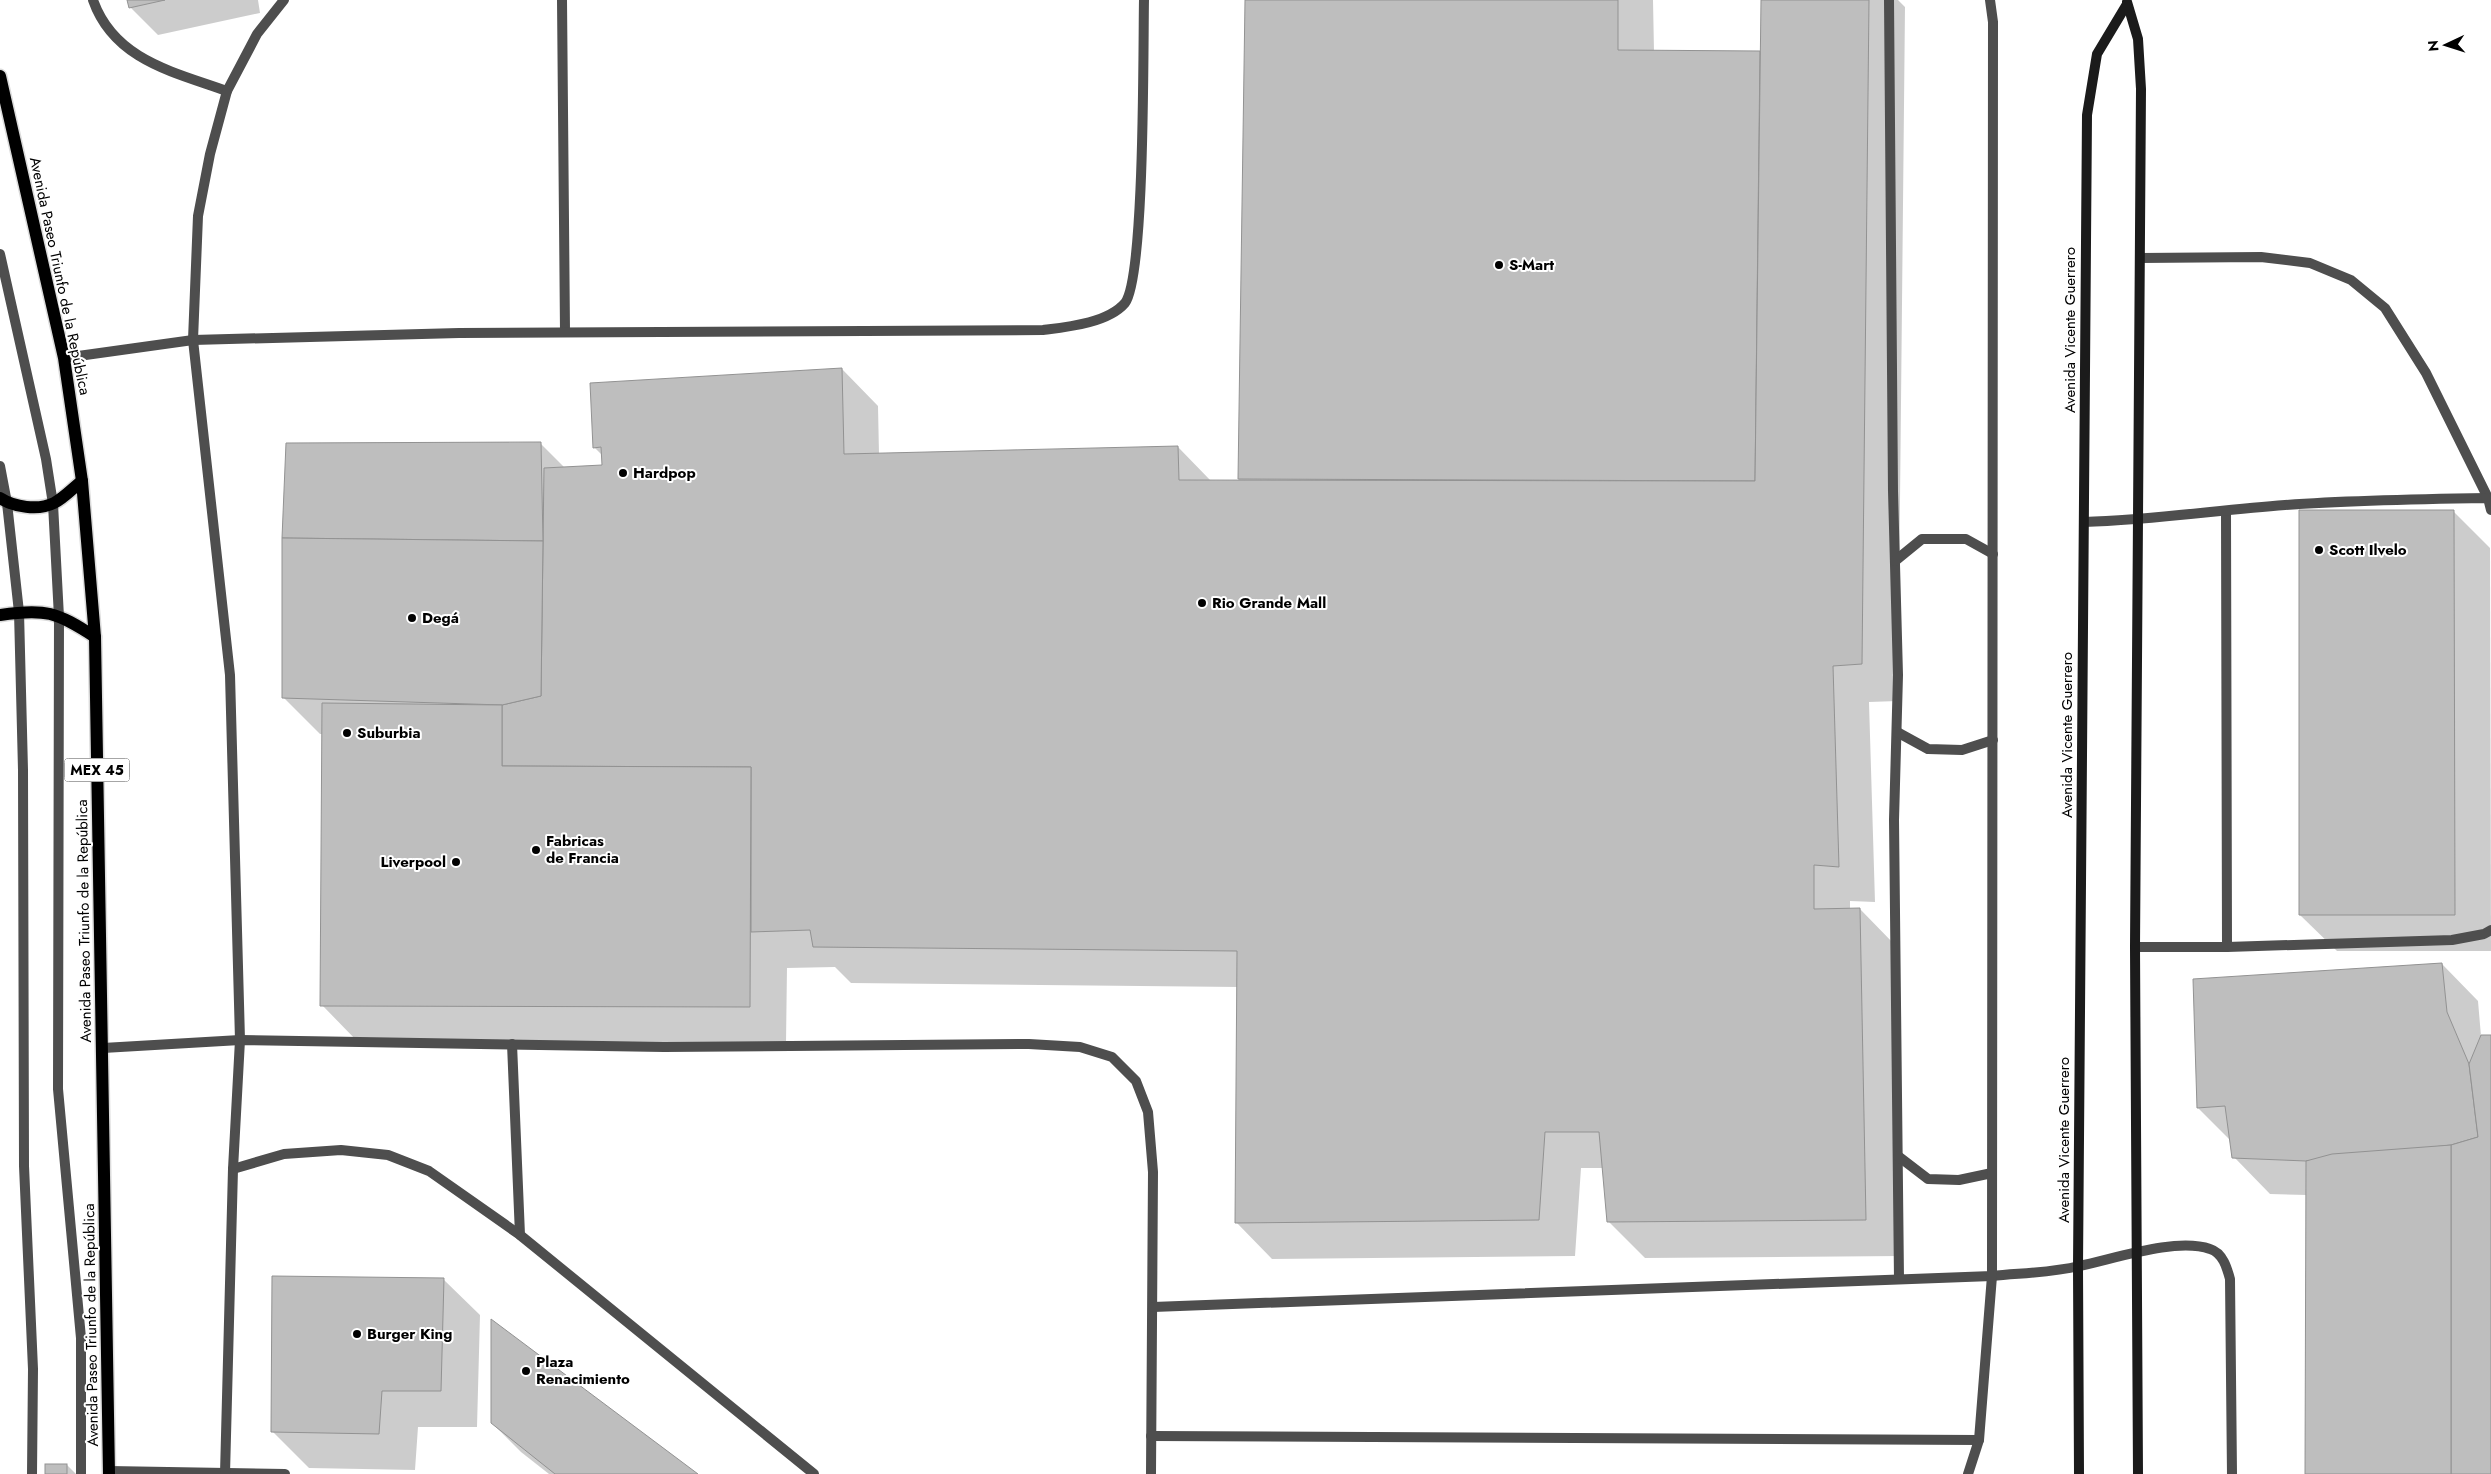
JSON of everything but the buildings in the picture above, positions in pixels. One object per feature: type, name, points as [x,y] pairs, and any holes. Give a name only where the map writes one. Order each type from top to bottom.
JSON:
[{"type":"main road","name":"Avenida Paseo Triunfo de la República","points":[[0,76],[64,358],[82,481],[95,637],[109,1472]]},
{"type":"main road","points":[[3,500],[30,508],[53,504],[82,481]]},
{"type":"main road","points":[[0,615],[38,611],[73,623],[95,637]]},
{"type":"street","name":"Avenida Vicente Guerrero","points":[[2127,2],[2138,39],[2141,89],[2135,948],[2138,1474]]},
{"type":"street","name":"Avenida Vicente Guerrero","points":[[2079,1474],[2078,1267],[2087,115],[2097,54],[2127,2]]},
{"type":"lane","points":[[93,0],[108,31],[132,52],[161,68],[228,91]]},
{"type":"lane","points":[[225,1473],[232,1169],[240,1040],[230,675],[193,340],[198,216],[210,154],[228,91],[257,34],[284,0]]},
{"type":"lane","points":[[562,0],[565,331]]},
{"type":"lane","points":[[64,358],[193,340],[565,331],[1043,330],[1080,325],[1107,315],[1125,302],[1133,276],[1138,216],[1144,0]]},
{"type":"lane","points":[[1889,0],[1898,675],[1894,830],[1899,1279]]},
{"type":"lane","points":[[1968,1474],[1979,1440],[1992,1276],[1993,22],[1990,0]]},
{"type":"lane","points":[[0,254],[46,459],[53,504],[59,617],[58,1089],[81,1338],[81,1474]]},
{"type":"lane","points":[[2140,258],[2261,256],[2310,263],[2351,280],[2385,308],[2421,365],[2488,498],[2491,510]]},
{"type":"lane","points":[[0,466],[19,612],[23,770],[24,1166],[33,1369],[32,1474]]},
{"type":"lane","points":[[2084,522],[2138,520],[2285,505],[2488,498]]},
{"type":"lane","points":[[2226,512],[2227,947]]},
{"type":"lane","points":[[1895,560],[1922,539],[1966,539],[1993,554]]},
{"type":"lane","points":[[1897,732],[1928,749],[1962,750],[1993,740]]},
{"type":"lane","points":[[2135,948],[2452,940],[2484,934],[2491,930]]},
{"type":"lane","points":[[103,1048],[240,1040],[664,1047],[1030,1044],[1080,1047],[1112,1057],[1136,1081],[1148,1112],[1153,1172],[1151,1474]]},
{"type":"lane","points":[[512,1044],[520,1235]]},
{"type":"lane","points":[[232,1169],[284,1154],[341,1150],[388,1155],[429,1171],[520,1235],[814,1474]]},
{"type":"lane","points":[[1898,1156],[1928,1178],[1959,1180],[1992,1174]]},
{"type":"lane","points":[[1153,1307],[1992,1276],[2078,1267],[2138,1251],[2188,1246],[2212,1249],[2225,1261],[2230,1279],[2232,1474]]},
{"type":"lane","points":[[1152,1436],[1979,1440]]},
{"type":"lane","points":[[109,1472],[285,1474]]},
{"type":"place","name":"S-Mart","points":[[1499,265]]},
{"type":"place","name":"Hardpop","points":[[623,473]]},
{"type":"place","name":"Scott Ilvelo","points":[[2319,550]]},
{"type":"place","name":"Rio Grande Mall","points":[[1202,603]]},
{"type":"place","name":"Degá","points":[[412,618]]},
{"type":"place","name":"Suburbia","points":[[347,733]]},
{"type":"place","name":"Fabricas de Francia","points":[[536,850]]},
{"type":"place","name":"Liverpool","points":[[456,862]]},
{"type":"place","name":"Burger King","points":[[357,1334]]},
{"type":"place","name":"Plaza Renacimiento","points":[[526,1371]]}]
